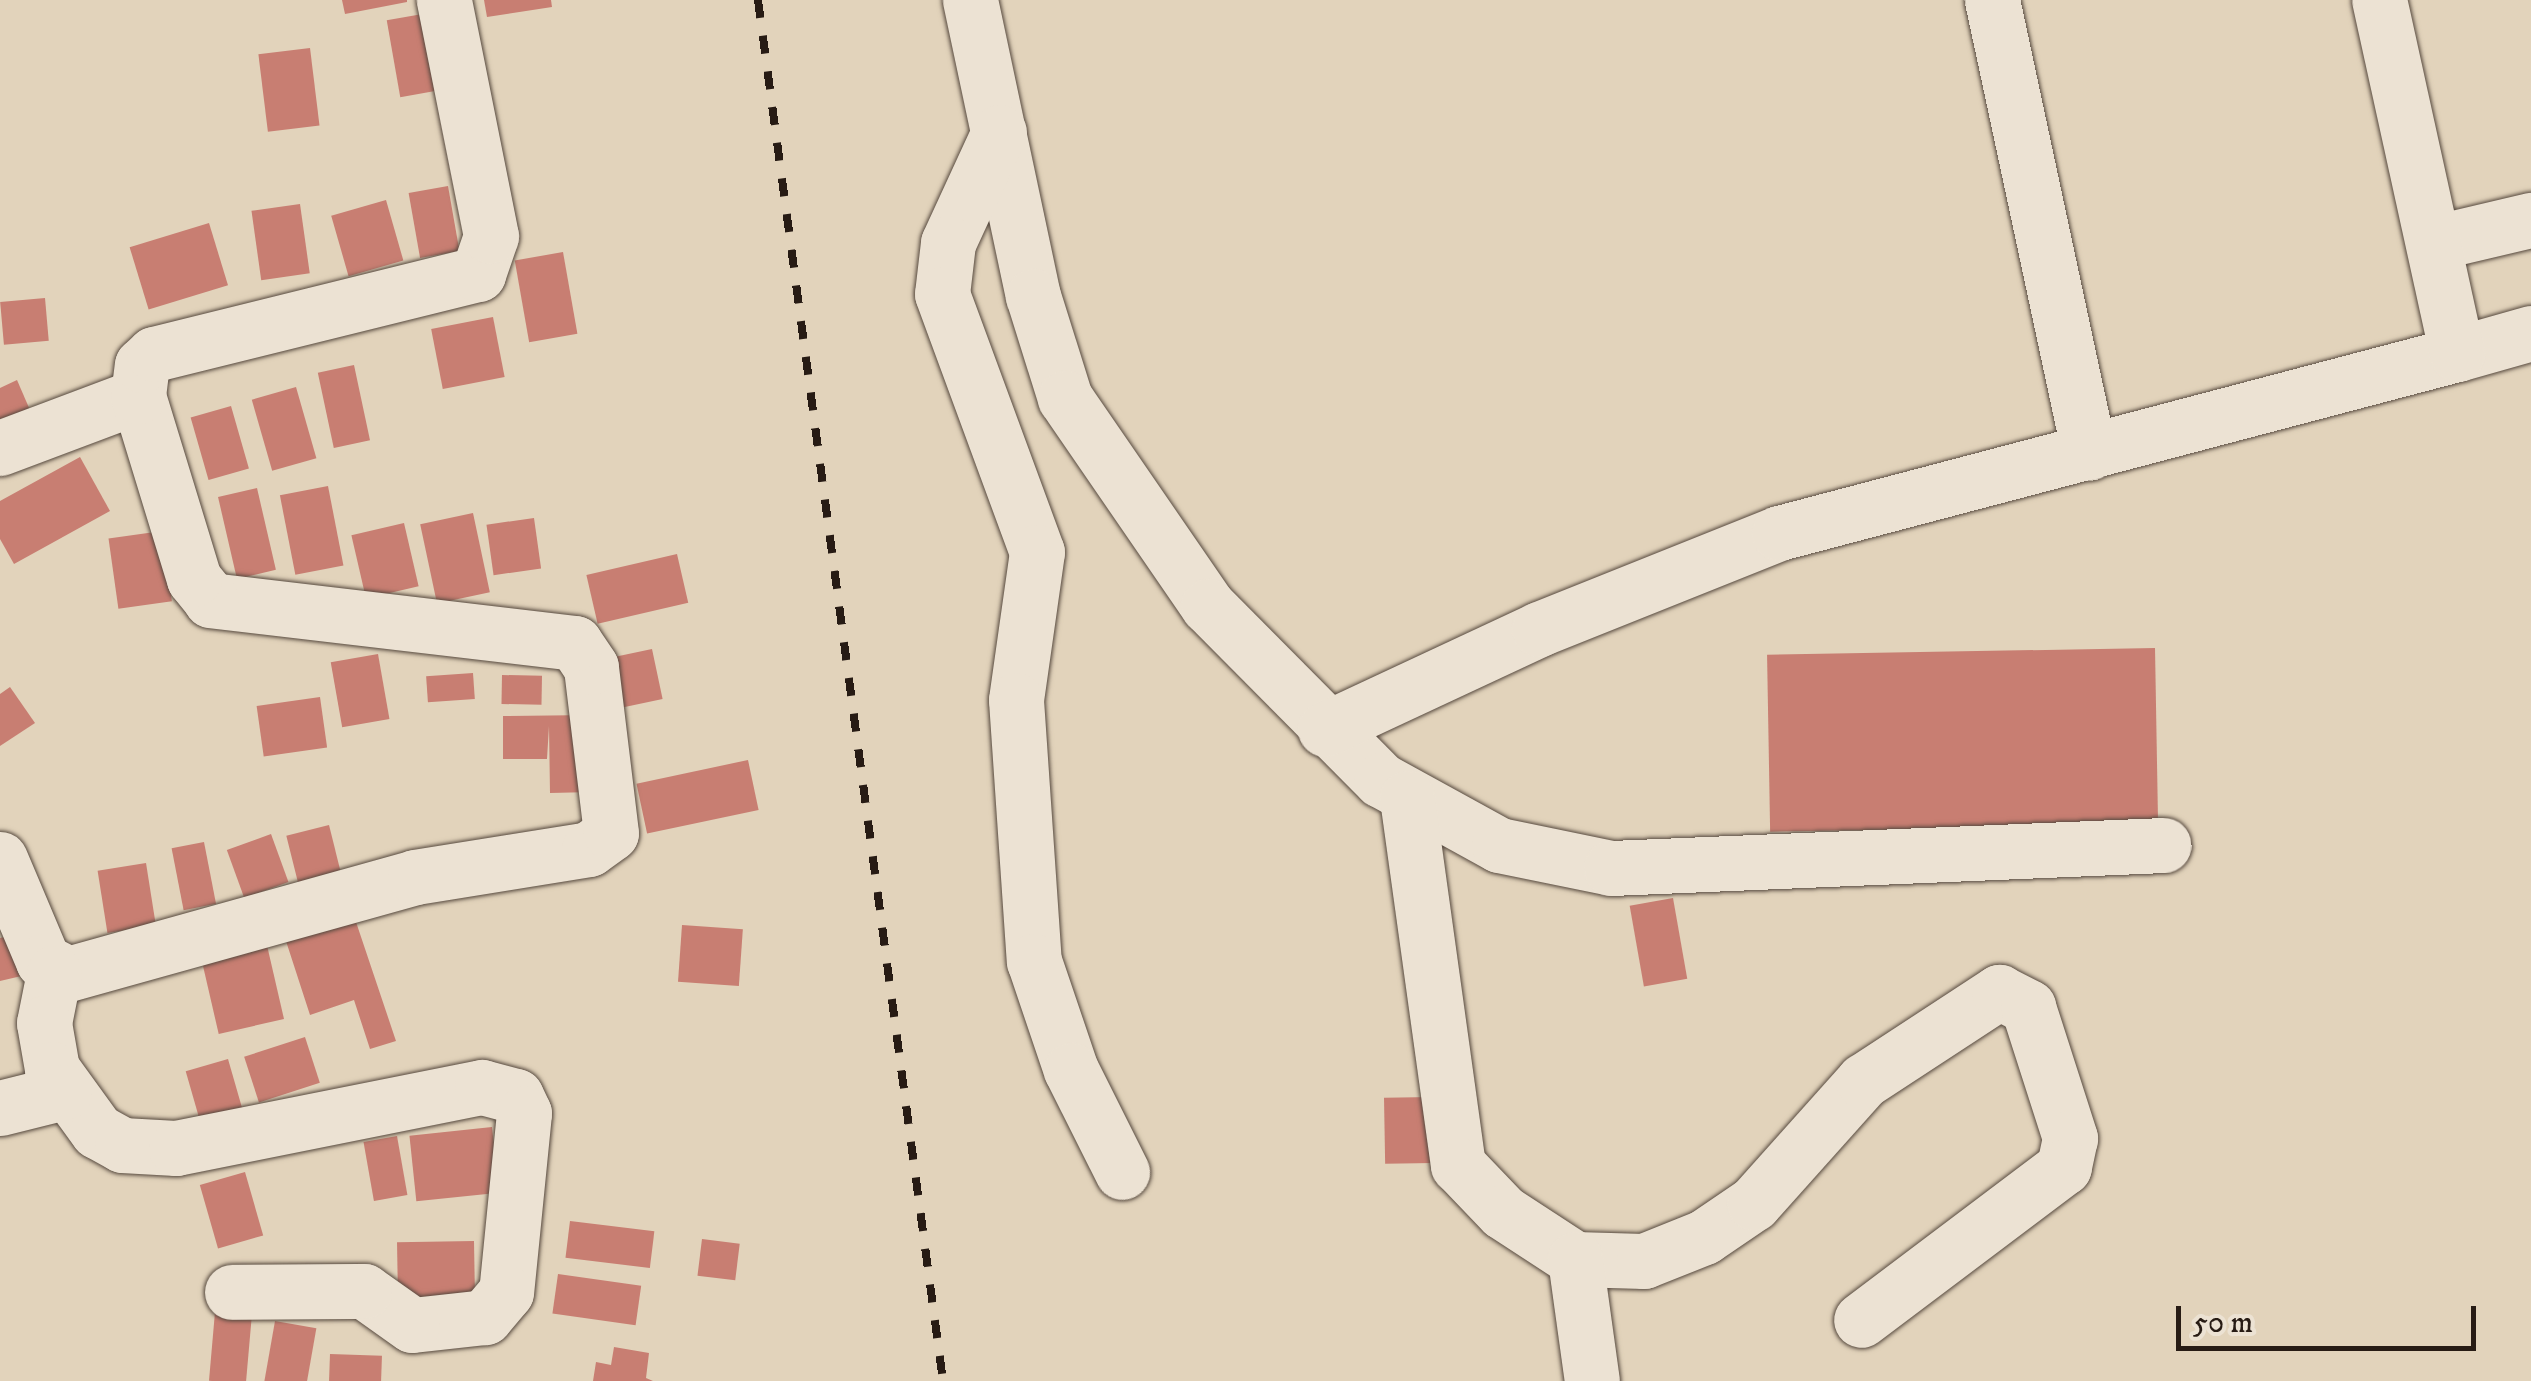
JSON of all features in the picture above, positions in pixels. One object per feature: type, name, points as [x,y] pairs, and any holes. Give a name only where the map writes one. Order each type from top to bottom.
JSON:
[{"type":"street","points":[[54,972],[415,877],[589,848],[610,833],[591,667],[576,643],[211,600],[194,579],[138,396],[142,365],[154,354],[478,274],[491,236],[444,0]]},
{"type":"street","points":[[1992,0],[2089,453]]},
{"type":"street","points":[[2380,0],[2438,242],[2457,354]]},
{"type":"street","points":[[988,6],[998,132],[1065,398],[1208,606],[1324,729],[1408,798],[1499,844],[1610,868],[2164,845]]},
{"type":"street","points":[[998,132],[948,243],[942,294],[1037,552],[1016,700],[1034,961],[1070,1070],[1122,1172]]},
{"type":"street","points":[[2438,242],[2531,220]]},
{"type":"street","points":[[1324,729],[1729,551],[2531,333]]},
{"type":"street","points":[[0,448],[138,396]]},
{"type":"street","points":[[1408,798],[1458,1165],[1502,1212],[1575,1259],[1644,1261],[1704,1237],[1754,1203],[1863,1081],[1986,998],[2014,995],[2028,1007],[2070,1138],[2064,1167],[1861,1320]]},
{"type":"street","points":[[0,859],[54,972],[44,1023],[64,1092],[97,1131],[144,1151],[482,1086],[516,1096],[524,1113],[498,1308],[412,1325],[364,1291],[232,1292]]},
{"type":"street","points":[[0,1108],[64,1092]]},
{"type":"street","points":[[1575,1259],[1592,1381]]},
{"type":"building","points":[[342,0],[407,0],[407,2],[345,14]]},
{"type":"building","points":[[484,0],[551,0],[552,7],[487,17]]},
{"type":"building","points":[[434,12],[448,89],[400,97],[387,20]]},
{"type":"building","points":[[310,48],[320,125],[268,132],[258,54]]},
{"type":"building","points":[[448,186],[459,251],[420,258],[409,193]]},
{"type":"building","points":[[386,200],[403,261],[349,276],[331,216]]},
{"type":"building","points":[[300,204],[310,273],[261,280],[251,211]]},
{"type":"building","points":[[209,223],[228,285],[149,309],[130,247]]},
{"type":"building","points":[[563,252],[577,334],[529,342],[515,261]]},
{"type":"building","points":[[45,298],[49,341],[4,345],[0,302]]},
{"type":"building","points":[[493,317],[505,377],[443,389],[431,329]]},
{"type":"building","points":[[354,365],[370,440],[334,448],[318,373]]},
{"type":"building","points":[[17,380],[36,424],[0,439],[0,388]]},
{"type":"building","points":[[296,387],[316,458],[272,471],[252,400]]},
{"type":"building","points":[[231,406],[249,468],[209,480],[191,418]]},
{"type":"building","points":[[80,457],[110,511],[14,564],[0,539],[0,501]]},
{"type":"building","points":[[328,486],[343,566],[295,575],[280,495]]},
{"type":"building","points":[[257,488],[276,570],[237,579],[218,497]]},
{"type":"building","points":[[473,513],[490,592],[437,603],[420,524]]},
{"type":"building","points":[[534,518],[541,569],[494,575],[486,525]]},
{"type":"building","points":[[404,523],[419,586],[366,598],[351,535]]},
{"type":"building","points":[[162,531],[172,601],[118,609],[109,539]]},
{"type":"building","points":[[677,554],[688,603],[598,624],[586,575]]},
{"type":"building","points":[[2155,648],[2158,825],[1770,832],[1767,655]]},
{"type":"building","points":[[652,649],[663,699],[612,710],[601,660]]},
{"type":"building","points":[[378,654],[389,719],[342,727],[331,662]]},
{"type":"building","points":[[473,673],[475,699],[428,702],[426,676]]},
{"type":"building","points":[[502,675],[542,676],[541,705],[501,704]]},
{"type":"building","points":[[10,687],[35,723],[0,746],[0,694]]},
{"type":"building","points":[[320,697],[327,748],[264,756],[257,706]]},
{"type":"building","points":[[591,715],[592,792],[550,793],[549,726],[547,759],[503,759],[503,716]]},
{"type":"building","points":[[748,760],[759,810],[647,834],[636,784]]},
{"type":"building","points":[[329,825],[342,876],[299,887],[286,836]]},
{"type":"building","points":[[271,834],[288,882],[244,898],[227,850]]},
{"type":"building","points":[[204,842],[216,904],[184,910],[172,848]]},
{"type":"building","points":[[146,863],[156,925],[107,933],[98,871]]},
{"type":"building","points":[[1673,898],[1687,979],[1644,986],[1630,906]]},
{"type":"building","points":[[354,916],[396,1041],[370,1049],[354,1000],[310,1015],[285,938]]},
{"type":"building","points":[[682,925],[743,929],[739,986],[678,982]]},
{"type":"building","points":[[21,933],[30,974],[0,981],[0,938]]},
{"type":"building","points":[[266,941],[284,1019],[219,1034],[201,956]]},
{"type":"building","points":[[305,1037],[320,1083],[259,1102],[244,1057]]},
{"type":"building","points":[[228,1059],[243,1112],[201,1124],[186,1071]]},
{"type":"building","points":[[1432,1097],[1433,1163],[1385,1164],[1384,1098]]},
{"type":"building","points":[[492,1127],[499,1193],[416,1201],[409,1136]]},
{"type":"building","points":[[397,1136],[407,1195],[374,1201],[364,1142]]},
{"type":"building","points":[[245,1172],[263,1235],[218,1248],[200,1185]]},
{"type":"building","points":[[570,1221],[654,1231],[650,1268],[565,1258]]},
{"type":"building","points":[[702,1239],[740,1244],[735,1280],[697,1276]]},
{"type":"building","points":[[474,1241],[475,1296],[398,1297],[397,1242]]},
{"type":"building","points":[[558,1274],[641,1286],[636,1325],[552,1314]]},
{"type":"building","points":[[215,1312],[252,1315],[246,1381],[209,1381]]},
{"type":"building","points":[[275,1321],[316,1328],[307,1381],[264,1381]]},
{"type":"building","points":[[614,1347],[649,1353],[646,1378],[653,1381],[593,1381],[596,1362],[611,1365]]},
{"type":"building","points":[[330,1354],[382,1356],[381,1381],[329,1381]]},
{"type":"railway","points":[[758,0],[943,1381]]}]
